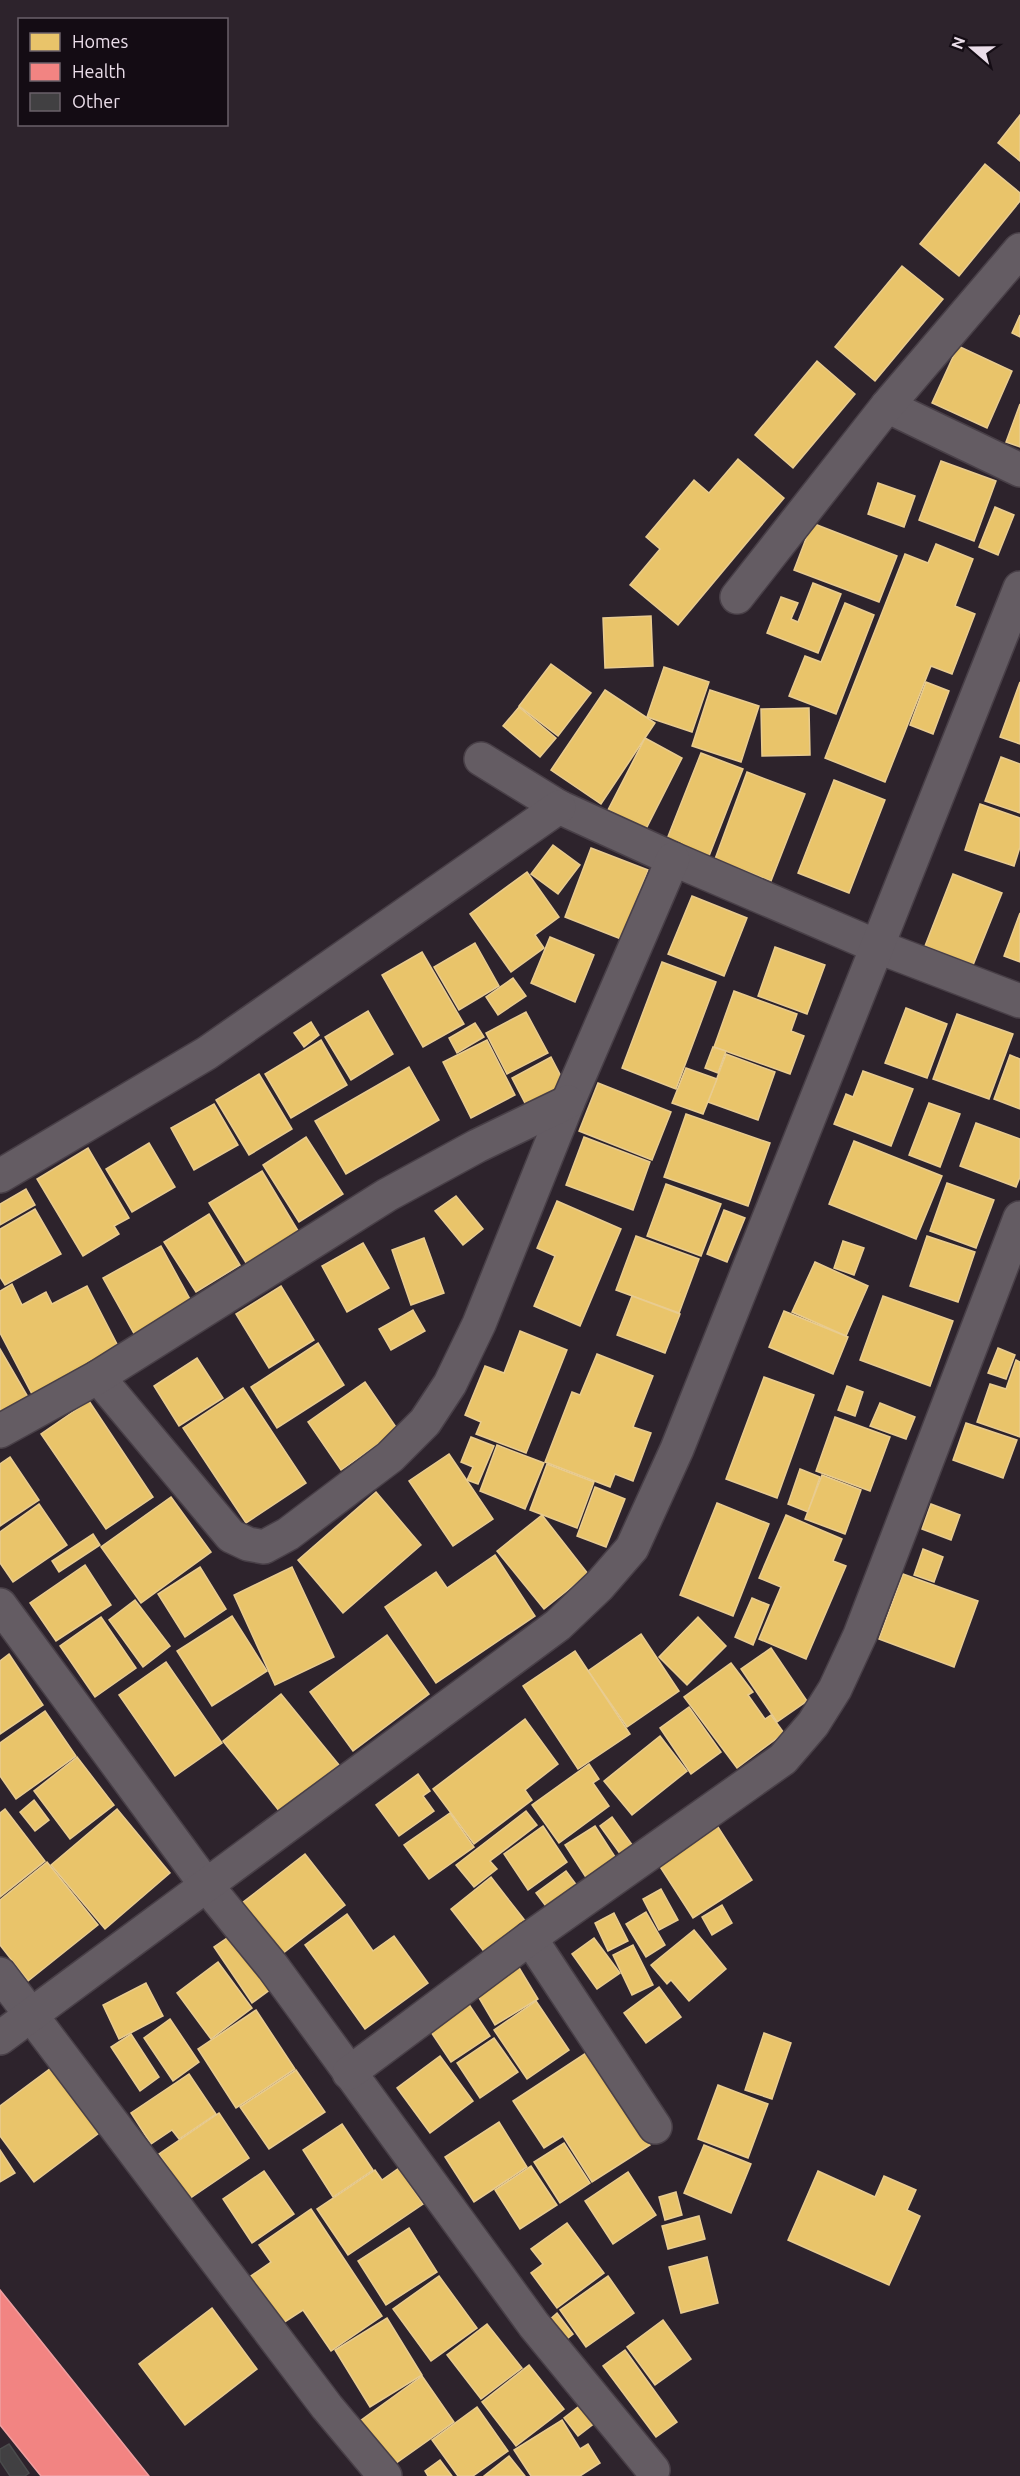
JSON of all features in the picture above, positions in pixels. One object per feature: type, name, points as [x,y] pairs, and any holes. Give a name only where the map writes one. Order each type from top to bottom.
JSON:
[{"type":"street","points":[[737,597],[887,406],[1020,250]]},
{"type":"street","points":[[887,406],[1020,470]]},
{"type":"street","points":[[0,2038],[558,1625],[599,1587],[632,1548],[677,1449],[1020,588]]},
{"type":"street","points":[[481,759],[559,807],[673,859],[876,946],[1020,1001]]},
{"type":"street","points":[[0,1176],[207,1053],[559,807]]},
{"type":"street","points":[[98,1377],[231,1536],[248,1544],[264,1547],[288,1534],[390,1457],[424,1422],[450,1384],[479,1324],[568,1102],[673,859]]},
{"type":"street","points":[[0,1431],[98,1377],[387,1195],[477,1146],[568,1102]]},
{"type":"street","points":[[349,2073],[531,1938],[783,1759],[813,1724],[835,1689],[860,1635],[1020,1218]]},
{"type":"street","points":[[0,1605],[206,1885],[273,1967],[534,2325],[653,2470]]},
{"type":"street","points":[[531,1938],[655,2127]]},
{"type":"street","points":[[0,1974],[327,2407],[385,2476]]},
{"type":"building: Homes","points":[[1020,115],[1020,161],[998,143]]},
{"type":"building: Homes","points":[[985,164],[1020,193],[1020,201],[959,276],[920,244]]},
{"type":"building: Homes","points":[[902,266],[943,299],[875,381],[835,347]]},
{"type":"building: Homes","points":[[1020,315],[1020,337],[1012,333]]},
{"type":"building: Homes","points":[[958,346],[1012,371],[987,428],[932,403]]},
{"type":"building: Homes","points":[[817,361],[855,394],[793,468],[755,435]]},
{"type":"building: Homes","points":[[1020,404],[1020,447],[1006,442]]},
{"type":"building: Homes","points":[[738,459],[784,498],[678,625],[630,585],[660,549],[646,537],[694,480],[709,493]]},
{"type":"building: Homes","points":[[941,461],[996,481],[974,541],[919,520]]},
{"type":"building: Homes","points":[[878,483],[915,496],[904,527],[868,514]]},
{"type":"building: Homes","points":[[995,507],[1014,515],[998,555],[979,547]]},
{"type":"building: Homes","points":[[812,523],[897,556],[879,602],[794,570]]},
{"type":"building: Homes","points":[[936,544],[973,559],[955,606],[975,614],[952,674],[931,666],[885,782],[825,758],[905,554],[928,563]]},
{"type":"building: Homes","points":[[813,583],[841,594],[818,653],[767,633],[781,597],[798,603],[791,619],[798,622]]},
{"type":"building: Homes","points":[[845,603],[874,615],[836,714],[789,696],[805,656],[821,662]]},
{"type":"building: Homes","points":[[651,616],[653,666],[605,668],[603,618]]},
{"type":"building: Homes","points":[[551,664],[591,693],[558,736],[519,706]]},
{"type":"building: Homes","points":[[664,667],[709,682],[692,732],[647,717]]},
{"type":"building: Homes","points":[[926,682],[949,691],[933,734],[910,725]]},
{"type":"building: Homes","points":[[1020,682],[1020,744],[1000,737]]},
{"type":"building: Homes","points":[[605,690],[655,723],[601,804],[551,770]]},
{"type":"building: Homes","points":[[710,690],[759,706],[741,762],[692,746]]},
{"type":"building: Homes","points":[[519,707],[556,738],[540,757],[503,726]]},
{"type":"building: Homes","points":[[809,708],[810,755],[762,756],[761,709]]},
{"type":"building: Homes","points":[[645,738],[682,758],[646,829],[608,810]]},
{"type":"building: Homes","points":[[701,753],[743,769],[709,856],[667,839]]},
{"type":"building: Homes","points":[[1001,757],[1020,764],[1020,813],[985,801]]},
{"type":"building: Homes","points":[[747,772],[805,794],[771,881],[715,859]]},
{"type":"building: Homes","points":[[834,780],[885,800],[849,893],[798,873]]},
{"type":"building: Homes","points":[[980,804],[1020,818],[1020,847],[1014,866],[965,850]]},
{"type":"building: Homes","points":[[553,845],[580,865],[558,894],[531,874]]},
{"type":"building: Homes","points":[[591,848],[648,870],[621,939],[565,917]]},
{"type":"building: Homes","points":[[527,872],[559,917],[535,935],[544,948],[511,972],[470,914]]},
{"type":"building: Homes","points":[[953,874],[1002,893],[973,965],[925,946]]},
{"type":"building: Homes","points":[[692,896],[747,918],[724,976],[668,954]]},
{"type":"building: Homes","points":[[1020,913],[1020,962],[1004,956]]},
{"type":"building: Homes","points":[[550,937],[594,955],[575,1002],[531,983]]},
{"type":"building: Homes","points":[[475,943],[499,986],[459,1010],[434,967]]},
{"type":"building: Homes","points":[[775,947],[825,965],[807,1014],[758,996]]},
{"type":"building: Homes","points":[[422,952],[464,1024],[423,1047],[382,975]]},
{"type":"building: Homes","points":[[662,962],[716,982],[676,1089],[622,1068]]},
{"type":"building: Homes","points":[[513,978],[526,996],[498,1015],[486,997]]},
{"type":"building: Homes","points":[[734,991],[797,1014],[791,1031],[804,1036],[790,1074],[714,1047]]},
{"type":"building: Homes","points":[[906,1008],[947,1024],[927,1078],[885,1063]]},
{"type":"building: Homes","points":[[368,1011],[393,1054],[351,1080],[325,1037]]},
{"type":"building: Homes","points":[[526,1012],[548,1053],[507,1074],[486,1033]]},
{"type":"building: Homes","points":[[957,1014],[1013,1034],[989,1099],[933,1079]]},
{"type":"building: Homes","points":[[311,1022],[319,1035],[304,1047],[294,1033]]},
{"type":"building: Homes","points":[[475,1023],[484,1037],[457,1053],[449,1038]]},
{"type":"building: Homes","points":[[321,1040],[347,1085],[291,1118],[265,1074]]},
{"type":"building: Homes","points":[[487,1040],[515,1095],[471,1118],[443,1062]]},
{"type":"building: Homes","points":[[713,1047],[726,1051],[718,1073],[705,1068]]},
{"type":"building: Homes","points":[[726,1054],[775,1072],[758,1120],[708,1102]]},
{"type":"building: Homes","points":[[1010,1055],[1020,1059],[1020,1109],[994,1099]]},
{"type":"building: Homes","points":[[551,1057],[565,1084],[526,1105],[512,1078]]},
{"type":"building: Homes","points":[[409,1067],[439,1120],[346,1174],[315,1121]]},
{"type":"building: Homes","points":[[686,1068],[717,1079],[703,1114],[672,1103]]},
{"type":"building: Homes","points":[[863,1071],[913,1089],[891,1146],[834,1124],[846,1094],[853,1097]]},
{"type":"building: Homes","points":[[259,1074],[292,1129],[249,1155],[216,1100]]},
{"type":"building: Homes","points":[[598,1083],[671,1112],[652,1160],[579,1131]]},
{"type":"building: Homes","points":[[929,1103],[960,1114],[940,1167],[909,1155]]},
{"type":"building: Homes","points":[[214,1104],[238,1145],[194,1170],[171,1128]]},
{"type":"building: Homes","points":[[686,1114],[770,1143],[748,1206],[664,1177]]},
{"type":"building: Homes","points":[[976,1123],[1020,1139],[1020,1177],[1016,1187],[960,1166]]},
{"type":"building: Homes","points":[[306,1137],[343,1194],[299,1222],[263,1165]]},
{"type":"building: Homes","points":[[584,1137],[650,1162],[633,1210],[566,1185]]},
{"type":"building: Homes","points":[[854,1141],[942,1176],[916,1239],[829,1204]]},
{"type":"building: Homes","points":[[149,1143],[175,1187],[132,1212],[106,1169]]},
{"type":"building: Homes","points":[[88,1148],[129,1218],[114,1226],[119,1234],[83,1256],[37,1179]]},
{"type":"building: Homes","points":[[262,1171],[300,1234],[248,1266],[209,1203]]},
{"type":"building: Homes","points":[[947,1183],[994,1200],[976,1248],[930,1231]]},
{"type":"building: Homes","points":[[666,1184],[721,1204],[701,1256],[647,1236]]},
{"type":"building: Homes","points":[[26,1189],[35,1205],[0,1225],[0,1204]]},
{"type":"building: Homes","points":[[456,1196],[483,1229],[463,1245],[435,1211]]},
{"type":"building: Homes","points":[[557,1201],[621,1229],[580,1326],[534,1306],[555,1256],[537,1248]]},
{"type":"building: Homes","points":[[35,1209],[61,1254],[5,1285],[0,1277],[0,1229]]},
{"type":"building: Homes","points":[[724,1210],[745,1218],[727,1262],[707,1254]]},
{"type":"building: Homes","points":[[209,1214],[240,1265],[196,1292],[164,1242]]},
{"type":"building: Homes","points":[[636,1236],[699,1259],[679,1313],[616,1290]]},
{"type":"building: Homes","points":[[927,1236],[975,1252],[958,1302],[910,1286]]},
{"type":"building: Homes","points":[[424,1238],[444,1293],[411,1305],[392,1250]]},
{"type":"building: Homes","points":[[843,1241],[864,1248],[854,1275],[834,1268]]},
{"type":"building: Homes","points":[[363,1243],[389,1288],[347,1312],[322,1266]]},
{"type":"building: Homes","points":[[161,1246],[198,1314],[141,1346],[103,1278]]},
{"type":"building: Homes","points":[[815,1262],[868,1286],[846,1336],[792,1312]]},
{"type":"building: Homes","points":[[12,1284],[22,1305],[46,1292],[52,1304],[87,1286],[120,1350],[33,1396],[0,1333],[0,1291]]},
{"type":"building: Homes","points":[[281,1286],[314,1340],[269,1368],[236,1314]]},
{"type":"building: Homes","points":[[632,1296],[680,1314],[665,1353],[617,1335]]},
{"type":"building: Homes","points":[[883,1296],[953,1321],[930,1386],[860,1360]]},
{"type":"building: Homes","points":[[413,1310],[425,1331],[391,1350],[379,1329]]},
{"type":"building: Homes","points":[[784,1311],[848,1337],[833,1374],[769,1347]]},
{"type":"building: Homes","points":[[520,1331],[567,1350],[526,1453],[476,1434],[481,1422],[465,1415],[485,1366],[504,1373]]},
{"type":"building: Homes","points":[[318,1343],[344,1385],[277,1428],[251,1387]]},
{"type":"building: Homes","points":[[998,1348],[1015,1355],[1006,1379],[988,1373]]},
{"type":"building: Homes","points":[[0,1349],[28,1397],[0,1413]]},
{"type":"building: Homes","points":[[597,1354],[653,1376],[633,1427],[651,1433],[633,1481],[615,1474],[610,1487],[545,1462],[572,1392],[580,1395]]},
{"type":"building: Homes","points":[[197,1358],[223,1398],[179,1426],[154,1386]]},
{"type":"building: Homes","points":[[1016,1360],[1020,1362],[1020,1437],[977,1422],[990,1384],[1006,1389]]},
{"type":"building: Homes","points":[[764,1377],[814,1395],[777,1498],[726,1479]]},
{"type":"building: Homes","points":[[365,1382],[398,1430],[341,1470],[308,1422]]},
{"type":"building: Homes","points":[[847,1386],[863,1392],[855,1416],[838,1410]]},
{"type":"building: Homes","points":[[243,1388],[306,1483],[246,1523],[183,1428]]},
{"type":"building: Homes","points":[[89,1401],[153,1497],[106,1529],[41,1434]]},
{"type":"building: Homes","points":[[880,1403],[915,1417],[906,1439],[870,1426]]},
{"type":"building: Homes","points":[[835,1417],[890,1437],[870,1491],[816,1471]]},
{"type":"building: Homes","points":[[966,1423],[1017,1440],[1003,1478],[953,1460]]},
{"type":"building: Homes","points":[[471,1437],[494,1446],[478,1484],[467,1480],[473,1467],[461,1462]]},
{"type":"building: Homes","points":[[497,1445],[544,1463],[525,1509],[480,1491]]},
{"type":"building: Homes","points":[[449,1454],[493,1519],[453,1546],[409,1481]]},
{"type":"building: Homes","points":[[10,1457],[39,1500],[0,1526],[0,1464]]},
{"type":"building: Homes","points":[[547,1464],[594,1482],[577,1528],[530,1510]]},
{"type":"building: Homes","points":[[800,1469],[820,1477],[808,1512],[788,1504]]},
{"type":"building: Homes","points":[[822,1475],[861,1490],[845,1534],[805,1519]]},
{"type":"building: Homes","points":[[595,1487],[625,1499],[606,1547],[577,1536]]},
{"type":"building: Homes","points":[[376,1492],[421,1545],[343,1613],[298,1560]]},
{"type":"building: Homes","points":[[171,1497],[211,1552],[141,1603],[101,1547]]},
{"type":"building: Homes","points":[[717,1503],[769,1524],[733,1616],[680,1595]]},
{"type":"building: Homes","points":[[39,1504],[67,1545],[13,1582],[0,1563],[0,1532]]},
{"type":"building: Homes","points":[[931,1504],[960,1515],[951,1540],[922,1529]]},
{"type":"building: Homes","points":[[542,1515],[588,1574],[544,1609],[497,1551]]},
{"type":"building: Homes","points":[[786,1515],[842,1539],[833,1561],[846,1566],[806,1659],[759,1639],[781,1587],[759,1578]]},
{"type":"building: Homes","points":[[93,1534],[100,1545],[59,1572],[52,1561]]},
{"type":"building: Homes","points":[[923,1549],[943,1557],[934,1582],[914,1575]]},
{"type":"building: Homes","points":[[495,1555],[535,1616],[436,1683],[385,1607],[436,1572],[447,1588]]},
{"type":"building: Homes","points":[[85,1565],[111,1605],[56,1641],[30,1603]]},
{"type":"building: Homes","points":[[200,1567],[226,1609],[185,1637],[158,1594]]},
{"type":"building: Homes","points":[[292,1567],[334,1657],[275,1685],[234,1595]]},
{"type":"building: Homes","points":[[903,1574],[978,1601],[954,1667],[879,1639]]},
{"type":"building: Homes","points":[[752,1598],[769,1605],[753,1645],[735,1637]]},
{"type":"building: Homes","points":[[135,1600],[170,1646],[143,1667],[109,1620]]},
{"type":"building: Homes","points":[[232,1616],[267,1671],[212,1706],[177,1651]]},
{"type":"building: Homes","points":[[101,1617],[136,1668],[95,1697],[60,1646]]},
{"type":"building: Homes","points":[[698,1617],[726,1646],[687,1685],[659,1657]]},
{"type":"building: Homes","points":[[641,1634],[679,1691],[627,1727],[588,1671]]},
{"type":"building: Homes","points":[[387,1635],[429,1694],[353,1751],[310,1692]]},
{"type":"building: Homes","points":[[771,1648],[807,1701],[777,1722],[741,1669]]},
{"type":"building: Homes","points":[[575,1651],[630,1734],[578,1769],[523,1686]]},
{"type":"building: Homes","points":[[9,1654],[43,1705],[0,1734],[0,1661]]},
{"type":"building: Homes","points":[[166,1662],[222,1743],[175,1776],[119,1695]]},
{"type":"building: Homes","points":[[731,1663],[753,1692],[748,1695],[765,1719],[771,1715],[784,1733],[737,1768],[684,1697]]},
{"type":"building: Homes","points":[[281,1694],[339,1765],[280,1812],[223,1741]]},
{"type":"building: Homes","points":[[689,1707],[721,1752],[691,1774],[660,1728]]},
{"type":"building: Homes","points":[[45,1711],[76,1756],[16,1799],[0,1776],[0,1743]]},
{"type":"building: Homes","points":[[525,1719],[558,1764],[525,1790],[532,1800],[474,1844],[433,1789]]},
{"type":"building: Homes","points":[[660,1736],[687,1771],[632,1815],[604,1781]]},
{"type":"building: Homes","points":[[77,1757],[114,1805],[70,1839],[34,1791]]},
{"type":"building: Homes","points":[[589,1764],[599,1779],[593,1783],[609,1806],[559,1843],[532,1805]]},
{"type":"building: Homes","points":[[418,1774],[430,1791],[423,1796],[434,1811],[399,1836],[376,1805]]},
{"type":"building: Homes","points":[[34,1800],[49,1820],[35,1831],[20,1812]]},
{"type":"building: Homes","points":[[5,1809],[45,1861],[0,1897],[0,1813]]},
{"type":"building: Homes","points":[[117,1809],[170,1873],[105,1929],[51,1865]]},
{"type":"building: Homes","points":[[526,1811],[537,1825],[490,1861],[497,1869],[474,1887],[456,1865]]},
{"type":"building: Homes","points":[[450,1813],[474,1847],[429,1879],[404,1845]]},
{"type":"building: Homes","points":[[612,1817],[638,1853],[626,1862],[600,1826]]},
{"type":"building: Homes","points":[[716,1824],[752,1880],[693,1918],[657,1862]]},
{"type":"building: Homes","points":[[543,1826],[567,1862],[528,1890],[504,1854]]},
{"type":"building: Homes","points":[[595,1826],[619,1863],[589,1882],[565,1845]]},
{"type":"building: Homes","points":[[305,1854],[345,1905],[282,1954],[242,1903]]},
{"type":"building: Homes","points":[[47,1862],[98,1925],[28,1981],[0,1945],[0,1900]]},
{"type":"building: Homes","points":[[566,1871],[578,1887],[548,1909],[536,1893]]},
{"type":"building: Homes","points":[[491,1877],[526,1922],[486,1954],[451,1909]]},
{"type":"building: Homes","points":[[661,1889],[678,1920],[659,1930],[643,1899]]},
{"type":"building: Homes","points":[[722,1905],[732,1923],[712,1935],[702,1917]]},
{"type":"building: Homes","points":[[646,1912],[665,1945],[646,1957],[626,1924]]},
{"type":"building: Homes","points":[[614,1913],[628,1941],[608,1951],[595,1923]]},
{"type":"building: Homes","points":[[347,1914],[373,1951],[394,1936],[428,1983],[365,2029],[305,1945]]},
{"type":"building: Homes","points":[[694,1930],[726,1969],[689,2001],[671,1980],[667,1984],[651,1965]]},
{"type":"building: Homes","points":[[233,1934],[271,1989],[252,2003],[214,1947]]},
{"type":"building: Homes","points":[[594,1938],[620,1973],[597,1989],[572,1954]]},
{"type":"building: Homes","points":[[633,1945],[653,1985],[632,1995],[613,1955]]},
{"type":"building: Homes","points":[[218,1962],[252,2008],[211,2039],[177,1993]]},
{"type":"building: Homes","points":[[518,1966],[538,1999],[495,2025],[475,1991]]},
{"type":"building: Homes","points":[[146,1983],[163,2016],[119,2039],[103,2005]]},
{"type":"building: Homes","points":[[659,1987],[681,2017],[646,2043],[624,2013]]},
{"type":"building: Homes","points":[[536,2001],[569,2050],[527,2079],[494,2030]]},
{"type":"building: Homes","points":[[468,2003],[490,2036],[451,2062],[429,2029]]},
{"type":"building: Homes","points":[[256,2010],[295,2069],[236,2108],[198,2049]]},
{"type":"building: Homes","points":[[170,2019],[199,2062],[173,2081],[144,2038]]},
{"type":"building: Homes","points":[[764,2033],[791,2043],[772,2099],[745,2090]]},
{"type":"building: Homes","points":[[131,2034],[159,2077],[140,2091],[111,2047]]},
{"type":"building: Homes","points":[[494,2038],[518,2072],[480,2098],[457,2063]]},
{"type":"building: Homes","points":[[589,2051],[650,2145],[592,2182],[563,2136],[544,2148],[513,2101]]},
{"type":"building: Homes","points":[[440,2056],[473,2101],[430,2133],[397,2088]]},
{"type":"building: Homes","points":[[51,2068],[99,2133],[34,2182],[0,2136],[0,2106]]},
{"type":"building: Homes","points":[[296,2070],[325,2112],[269,2149],[240,2107]]},
{"type":"building: Homes","points":[[189,2074],[216,2114],[179,2139],[172,2130],[151,2144],[131,2113]]},
{"type":"building: Homes","points":[[718,2085],[768,2104],[748,2158],[698,2139]]},
{"type":"building: Homes","points":[[219,2113],[249,2158],[189,2199],[159,2154]]},
{"type":"building: Homes","points":[[499,2122],[527,2167],[474,2202],[445,2157]]},
{"type":"building: Homes","points":[[342,2124],[373,2170],[333,2197],[303,2150]]},
{"type":"building: Homes","points":[[564,2143],[590,2183],[560,2203],[534,2162]]},
{"type":"building: Homes","points":[[704,2145],[751,2164],[731,2213],[684,2193]]},
{"type":"building: Homes","points":[[0,2150],[15,2173],[0,2182]]},
{"type":"building: Homes","points":[[531,2166],[557,2205],[520,2229],[495,2190]]},
{"type":"building: Homes","points":[[399,2168],[423,2204],[348,2255],[317,2209],[375,2170],[382,2180]]},
{"type":"building: Homes","points":[[264,2171],[294,2214],[252,2243],[223,2199]]},
{"type":"building: Homes","points":[[818,2171],[875,2197],[884,2176],[916,2190],[907,2210],[920,2216],[889,2285],[788,2240]]},
{"type":"building: Homes","points":[[628,2172],[656,2215],[613,2244],[585,2201]]},
{"type":"building: Homes","points":[[676,2192],[682,2215],[665,2220],[659,2197]]},
{"type":"building: Homes","points":[[311,2209],[382,2316],[331,2351],[303,2310],[280,2325],[248,2278],[271,2262],[259,2245]]},
{"type":"building: Homes","points":[[699,2216],[705,2239],[668,2249],[662,2226]]},
{"type":"building: Homes","points":[[567,2223],[604,2273],[557,2308],[531,2273],[543,2264],[531,2249]]},
{"type":"building: Homes","points":[[409,2228],[437,2272],[386,2305],[358,2261]]},
{"type":"building: Homes","points":[[707,2257],[718,2303],[681,2313],[669,2267]]},
{"type":"building: Homes","points":[[439,2276],[477,2328],[431,2361],[393,2309]]},
{"type":"building: Homes","points":[[608,2276],[634,2313],[586,2347],[560,2310]]},
{"type":"building: Homes","points":[[212,2308],[257,2369],[185,2425],[139,2364]]},
{"type":"building: Homes","points":[[557,2313],[573,2334],[563,2342],[548,2321]]},
{"type":"building: Homes","points":[[387,2318],[422,2375],[370,2407],[335,2350]]},
{"type":"building: Homes","points":[[663,2320],[691,2359],[655,2385],[627,2347]]},
{"type":"building: Homes","points":[[487,2324],[522,2368],[481,2399],[447,2355]]},
{"type":"building: Homes","points":[[625,2350],[677,2422],[656,2437],[603,2366]]},
{"type":"building: Homes","points":[[529,2365],[564,2409],[516,2446],[482,2402]]},
{"type":"building: Homes","points":[[422,2376],[454,2422],[392,2466],[360,2421]]},
{"type":"building: Homes","points":[[582,2404],[596,2422],[578,2436],[564,2418]]},
{"type":"building: Homes","points":[[477,2407],[508,2451],[473,2476],[458,2476],[432,2440]]},
{"type":"building: Homes","points":[[562,2420],[580,2449],[588,2444],[600,2463],[580,2476],[531,2476],[514,2450]]},
{"type":"building: Homes","points":[[509,2456],[525,2476],[484,2476]]},
{"type":"building: Homes","points":[[440,2460],[452,2476],[428,2476],[425,2471]]},
{"type":"building: Health","points":[[0,2290],[149,2476],[41,2476],[0,2425]]},
{"type":"building: Other","points":[[9,2444],[29,2473],[25,2476],[10,2476],[0,2461],[0,2449]]}]
